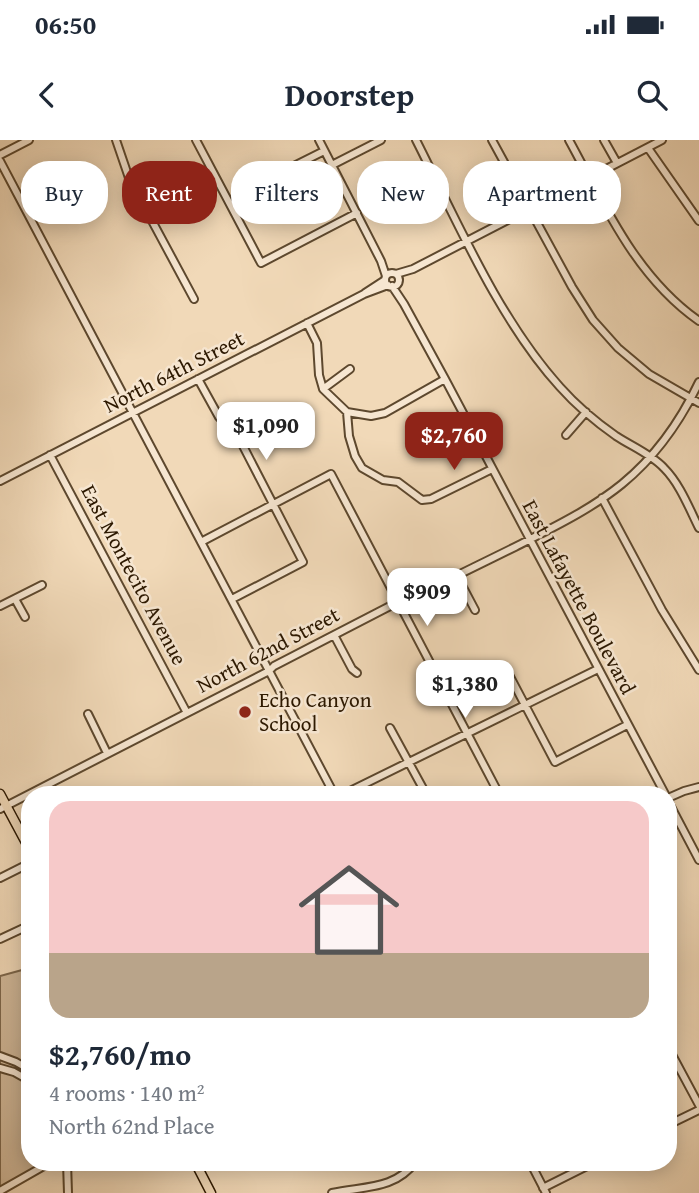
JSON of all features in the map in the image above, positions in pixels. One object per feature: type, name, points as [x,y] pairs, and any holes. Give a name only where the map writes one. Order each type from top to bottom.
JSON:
[{"type":"main road","points":[[0,794],[3,807],[21,836]]},
{"type":"main road","points":[[200,1171],[211,1193]]},
{"type":"street","points":[[0,155],[29,140]]},
{"type":"street","points":[[116,140],[129,178],[194,299]]},
{"type":"street","points":[[196,140],[261,263],[357,213]]},
{"type":"street","name":"East Lafayette Boulevard","points":[[319,140],[330,161]]},
{"type":"street","points":[[340,161],[381,140]]},
{"type":"street","points":[[416,140],[505,312],[526,345],[561,389],[586,412],[665,468],[699,528]]},
{"type":"street","points":[[492,140],[503,161]]},
{"type":"street","points":[[569,140],[580,161]]},
{"type":"street","points":[[604,140],[616,161]]},
{"type":"street","name":"North 64th Street","points":[[621,161],[662,140]]},
{"type":"street","points":[[648,148],[699,221]]},
{"type":"street","points":[[304,161],[324,151]]},
{"type":"street","points":[[0,161],[330,786]]},
{"type":"street","name":"East Lafayette Boulevard","points":[[343,186],[357,213]]},
{"type":"street","name":"East Lafayette Boulevard","points":[[362,224],[660,786]]},
{"type":"street","name":"North 64th Street","points":[[0,481],[499,224]]},
{"type":"street","points":[[537,224],[593,320],[618,348],[649,374],[699,403]]},
{"type":"street","points":[[614,224],[645,270],[666,294],[699,321]]},
{"type":"street","points":[[307,323],[317,343],[319,375],[323,389],[347,412],[371,416],[385,413],[414,394],[445,379]]},
{"type":"street","points":[[323,389],[350,369]]},
{"type":"street","points":[[198,379],[219,417],[241,442],[303,562],[232,599]]},
{"type":"street","name":"North 62nd Street","points":[[43,786],[394,604],[399,604],[530,540],[602,498],[623,483],[672,429],[699,382]]},
{"type":"street","points":[[347,412],[349,436],[362,468],[383,480],[398,482],[422,500],[431,499],[492,468]]},
{"type":"street","points":[[566,435],[586,412]]},
{"type":"street","points":[[241,442],[269,427]]},
{"type":"street","name":"East Montecito Avenue","points":[[50,455],[187,713]]},
{"type":"street","points":[[201,542],[331,474],[495,786]]},
{"type":"street","points":[[602,498],[662,610],[699,670]]},
{"type":"street","points":[[457,576],[475,610]]},
{"type":"street","points":[[0,607],[42,585]]},
{"type":"street","points":[[15,599],[25,617]]},
{"type":"street","points":[[334,635],[352,669],[358,673]]},
{"type":"street","points":[[506,669],[555,762],[627,725]]},
{"type":"street","points":[[360,786],[598,669]]},
{"type":"street","points":[[88,714],[107,753]]},
{"type":"street","points":[[390,728],[422,786]]},
{"type":"street","points":[[677,794],[699,787]]},
{"type":"street","name":"North 62nd Street","points":[[3,807],[21,798]]},
{"type":"street","name":"East Lafayette Boulevard","points":[[677,817],[699,860]]},
{"type":"street","points":[[0,878],[21,868]]},
{"type":"street","points":[[0,940],[21,930]]},
{"type":"street","points":[[0,1056],[21,1065]]},
{"type":"street","points":[[677,1064],[699,1107],[677,1120]]},
{"type":"street","points":[[0,1068],[21,1076]]},
{"type":"street","points":[[0,1191],[35,1171]]},
{"type":"street","points":[[67,1171],[68,1193]]},
{"type":"street","points":[[332,1193],[385,1185],[403,1177],[408,1171]]},
{"type":"street","points":[[535,1171],[545,1190],[579,1171]]},
{"type":"shaded area","points":[[21,970],[21,1171],[31,1171],[0,1189],[0,976]]},
{"type":"place","name":"Echo Canyon School","points":[[245,712]]}]
